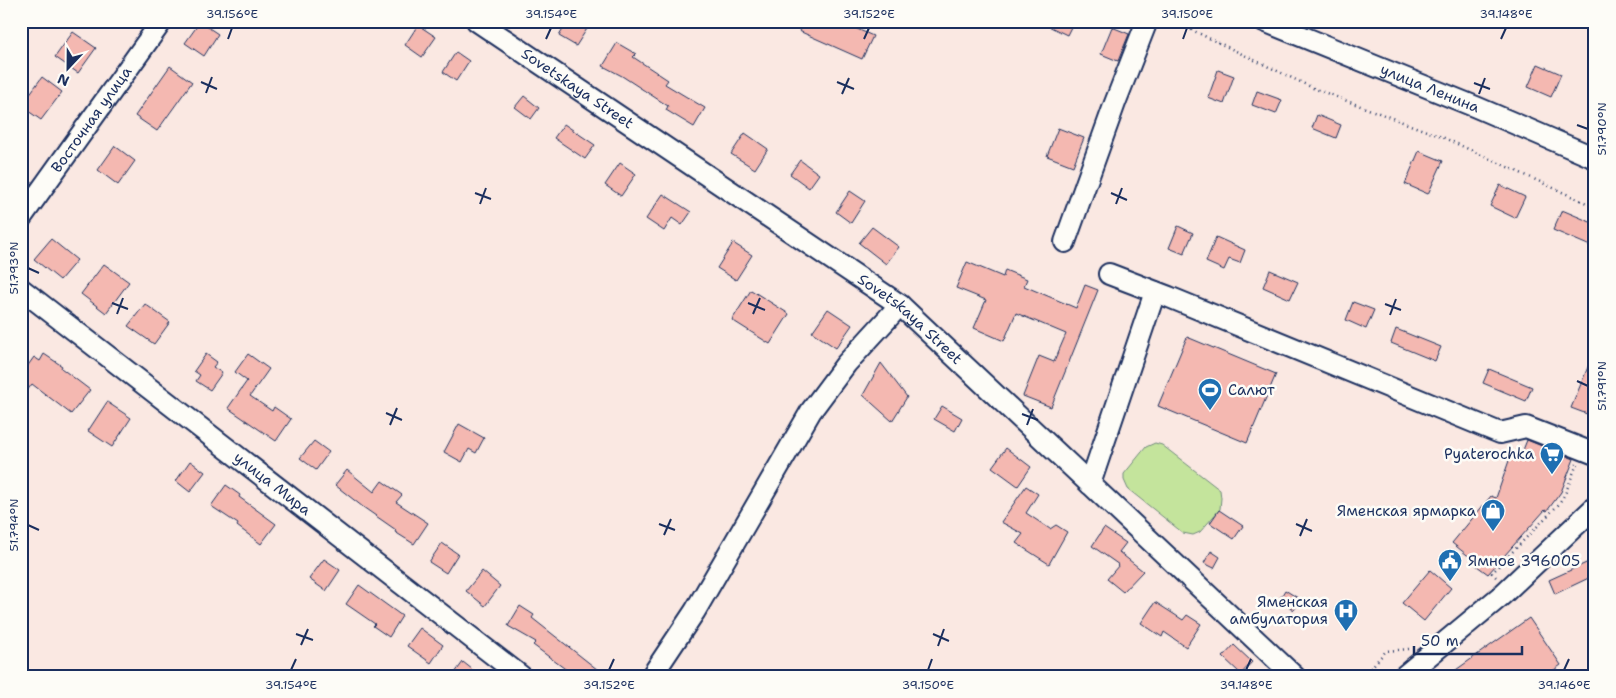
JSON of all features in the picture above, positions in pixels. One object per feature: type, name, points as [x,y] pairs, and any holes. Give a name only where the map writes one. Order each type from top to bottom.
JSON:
[{"type":"street","name":"Восточная улица","points":[[21,218],[162,21]]},
{"type":"street","name":"Sovetskaya Street","points":[[478,21],[900,306],[1295,677]]},
{"type":"street","points":[[1065,242],[1147,21]]},
{"type":"street","name":"улица Ленина","points":[[1264,21],[1476,107],[1595,158]]},
{"type":"street","points":[[1109,274],[1500,434],[1526,427],[1587,456]]},
{"type":"street","name":"улица Мира","points":[[21,289],[522,677]]},
{"type":"street","points":[[1090,484],[1155,292]]},
{"type":"street","points":[[651,677],[695,611],[811,411],[846,364],[900,306]]},
{"type":"street","points":[[1403,677],[1502,595],[1595,508]]},
{"type":"path","points":[[1173,21],[1313,88],[1442,137],[1595,207]]},
{"type":"path","points":[[1498,579],[1492,573],[1558,505],[1587,456]]},
{"type":"path","points":[[1367,677],[1368,671],[1386,652],[1413,649]]},
{"type":"green space","points":[[1155,443],[1162,445],[1220,490],[1220,509],[1200,532],[1193,535],[1183,533],[1128,489],[1124,480],[1124,474],[1146,447]]},
{"type":"building","points":[[568,21],[592,21],[576,46],[559,36]]},
{"type":"building","points":[[804,21],[839,21],[873,36],[862,59],[799,31]]},
{"type":"building","points":[[1038,21],[1074,21],[1067,35]]},
{"type":"building","points":[[200,22],[218,34],[204,56],[185,43]]},
{"type":"building","points":[[418,25],[436,37],[422,57],[405,45]]},
{"type":"building","points":[[1112,27],[1129,34],[1118,61],[1101,54]]},
{"type":"building","points":[[73,32],[96,48],[78,73],[55,57]]},
{"type":"building","points":[[617,43],[636,54],[633,57],[668,80],[665,84],[705,108],[694,127],[666,110],[668,106],[603,66]]},
{"type":"building","points":[[456,52],[469,61],[456,81],[443,72]]},
{"type":"building","points":[[1538,64],[1561,74],[1551,97],[1528,87]]},
{"type":"building","points":[[170,66],[192,82],[157,131],[135,116]]},
{"type":"building","points":[[1218,70],[1234,76],[1224,104],[1208,98]]},
{"type":"building","points":[[42,77],[62,92],[41,120],[21,106]]},
{"type":"building","points":[[1257,91],[1282,100],[1276,114],[1252,105]]},
{"type":"building","points":[[524,96],[539,108],[531,119],[515,107]]},
{"type":"building","points":[[1317,115],[1341,125],[1336,138],[1312,128]]},
{"type":"building","points":[[564,124],[595,145],[585,159],[554,138]]},
{"type":"building","points":[[1058,128],[1084,138],[1073,166],[1047,156]]},
{"type":"building","points":[[745,133],[768,149],[755,169],[731,154]]},
{"type":"building","points":[[115,146],[135,161],[118,185],[98,170]]},
{"type":"building","points":[[1419,151],[1443,161],[1428,194],[1405,184]]},
{"type":"building","points":[[800,160],[819,174],[809,188],[790,174]]},
{"type":"building","points":[[620,163],[636,174],[621,196],[605,185]]},
{"type":"building","points":[[1500,185],[1525,197],[1515,218],[1490,206]]},
{"type":"building","points":[[850,191],[865,201],[851,223],[836,212]]},
{"type":"building","points":[[663,194],[691,212],[682,225],[672,218],[664,231],[646,219]]},
{"type":"building","points":[[1562,210],[1595,224],[1595,248],[1553,230]]},
{"type":"building","points":[[1178,226],[1193,233],[1184,254],[1169,248]]},
{"type":"building","points":[[872,227],[899,247],[886,264],[859,243]]},
{"type":"building","points":[[1216,237],[1245,250],[1240,263],[1229,259],[1224,270],[1206,262]]},
{"type":"building","points":[[51,239],[77,260],[60,280],[34,259]]},
{"type":"building","points":[[733,243],[752,255],[736,280],[717,268]]},
{"type":"building","points":[[967,262],[1003,277],[1005,270],[1027,279],[1024,286],[1076,308],[1085,285],[1098,290],[1051,407],[1023,396],[1039,356],[1054,362],[1066,334],[1016,313],[1004,341],[974,328],[986,300],[956,288]]},
{"type":"building","points":[[104,264],[129,282],[106,313],[81,294]]},
{"type":"building","points":[[1270,270],[1298,282],[1290,299],[1263,287]]},
{"type":"building","points":[[751,290],[789,314],[770,344],[732,320]]},
{"type":"building","points":[[1353,302],[1374,310],[1366,329],[1346,320]]},
{"type":"building","points":[[145,304],[170,322],[154,344],[128,326]]},
{"type":"building","points":[[828,309],[852,325],[836,348],[812,332]]},
{"type":"building","points":[[1396,329],[1441,347],[1435,361],[1391,343]]},
{"type":"building","points":[[1187,337],[1276,374],[1247,443],[1158,406]]},
{"type":"building","points":[[1595,350],[1595,417],[1571,408]]},
{"type":"building","points":[[44,354],[62,366],[61,368],[90,390],[71,414],[32,384],[21,399],[21,375],[34,357],[40,361]]},
{"type":"building","points":[[206,354],[217,362],[213,367],[222,373],[210,390],[196,381],[200,375],[194,371]]},
{"type":"building","points":[[248,354],[269,369],[250,396],[272,411],[274,407],[291,419],[276,441],[228,408],[247,381],[235,372]]},
{"type":"building","points":[[881,363],[907,397],[892,421],[863,395]]},
{"type":"building","points":[[1489,369],[1532,387],[1526,401],[1483,383]]},
{"type":"building","points":[[107,402],[131,418],[112,447],[88,431]]},
{"type":"building","points":[[942,406],[962,418],[955,431],[934,419]]},
{"type":"building","points":[[459,424],[484,438],[476,453],[469,449],[462,462],[444,452]]},
{"type":"building","points":[[1527,440],[1574,459],[1561,492],[1547,511],[1545,510],[1488,574],[1452,543],[1491,496],[1496,498],[1512,452],[1521,455]]},
{"type":"building","points":[[314,441],[329,452],[316,470],[300,458]]},
{"type":"building","points":[[1006,448],[1031,467],[1018,486],[992,467]]},
{"type":"building","points":[[190,461],[205,472],[190,492],[176,481]]},
{"type":"building","points":[[347,470],[374,492],[382,481],[402,495],[396,502],[428,523],[414,544],[395,532],[396,530],[335,485]]},
{"type":"building","points":[[226,485],[276,524],[261,544],[237,526],[238,524],[211,506]]},
{"type":"building","points":[[1026,486],[1038,494],[1026,513],[1050,529],[1056,525],[1067,532],[1049,564],[1016,543],[1023,534],[1001,522]]},
{"type":"building","points":[[1219,510],[1243,526],[1234,539],[1210,523]]},
{"type":"building","points":[[1104,528],[1126,543],[1119,552],[1143,571],[1123,592],[1107,579],[1119,565],[1092,546]]},
{"type":"building","points":[[442,543],[458,554],[446,573],[429,562]]},
{"type":"building","points":[[1211,551],[1220,557],[1214,568],[1204,563]]},
{"type":"building","points":[[324,559],[340,570],[326,591],[309,579]]},
{"type":"building","points":[[1595,559],[1595,575],[1555,594],[1549,580]]},
{"type":"building","points":[[1430,570],[1451,588],[1424,621],[1402,603]]},
{"type":"building","points":[[482,571],[500,586],[485,606],[466,591]]},
{"type":"building","points":[[359,585],[402,616],[389,637],[373,626],[375,624],[346,604]]},
{"type":"building","points":[[1285,590],[1301,600],[1294,610],[1279,600]]},
{"type":"building","points":[[1155,602],[1183,620],[1187,615],[1201,624],[1186,647],[1164,632],[1162,637],[1141,623]]},
{"type":"building","points":[[520,606],[534,615],[532,618],[607,677],[576,677],[533,645],[536,642],[508,626]]},
{"type":"building","points":[[1529,618],[1561,665],[1544,677],[1446,677]]},
{"type":"building","points":[[420,628],[443,645],[431,663],[407,646]]},
{"type":"building","points":[[1234,645],[1252,662],[1241,674],[1223,657]]},
{"type":"building","points":[[463,662],[482,677],[452,677]]},
{"type":"place","name":"Салют","points":[[1210,411]]},
{"type":"place","name":"Pyaterochka","points":[[1552,475]]},
{"type":"place","name":"Яменская ярмарка","points":[[1493,532]]},
{"type":"place","name":"Ямное 396005","points":[[1450,582]]},
{"type":"place","name":"Яменская амбулатория","points":[[1346,632]]}]
